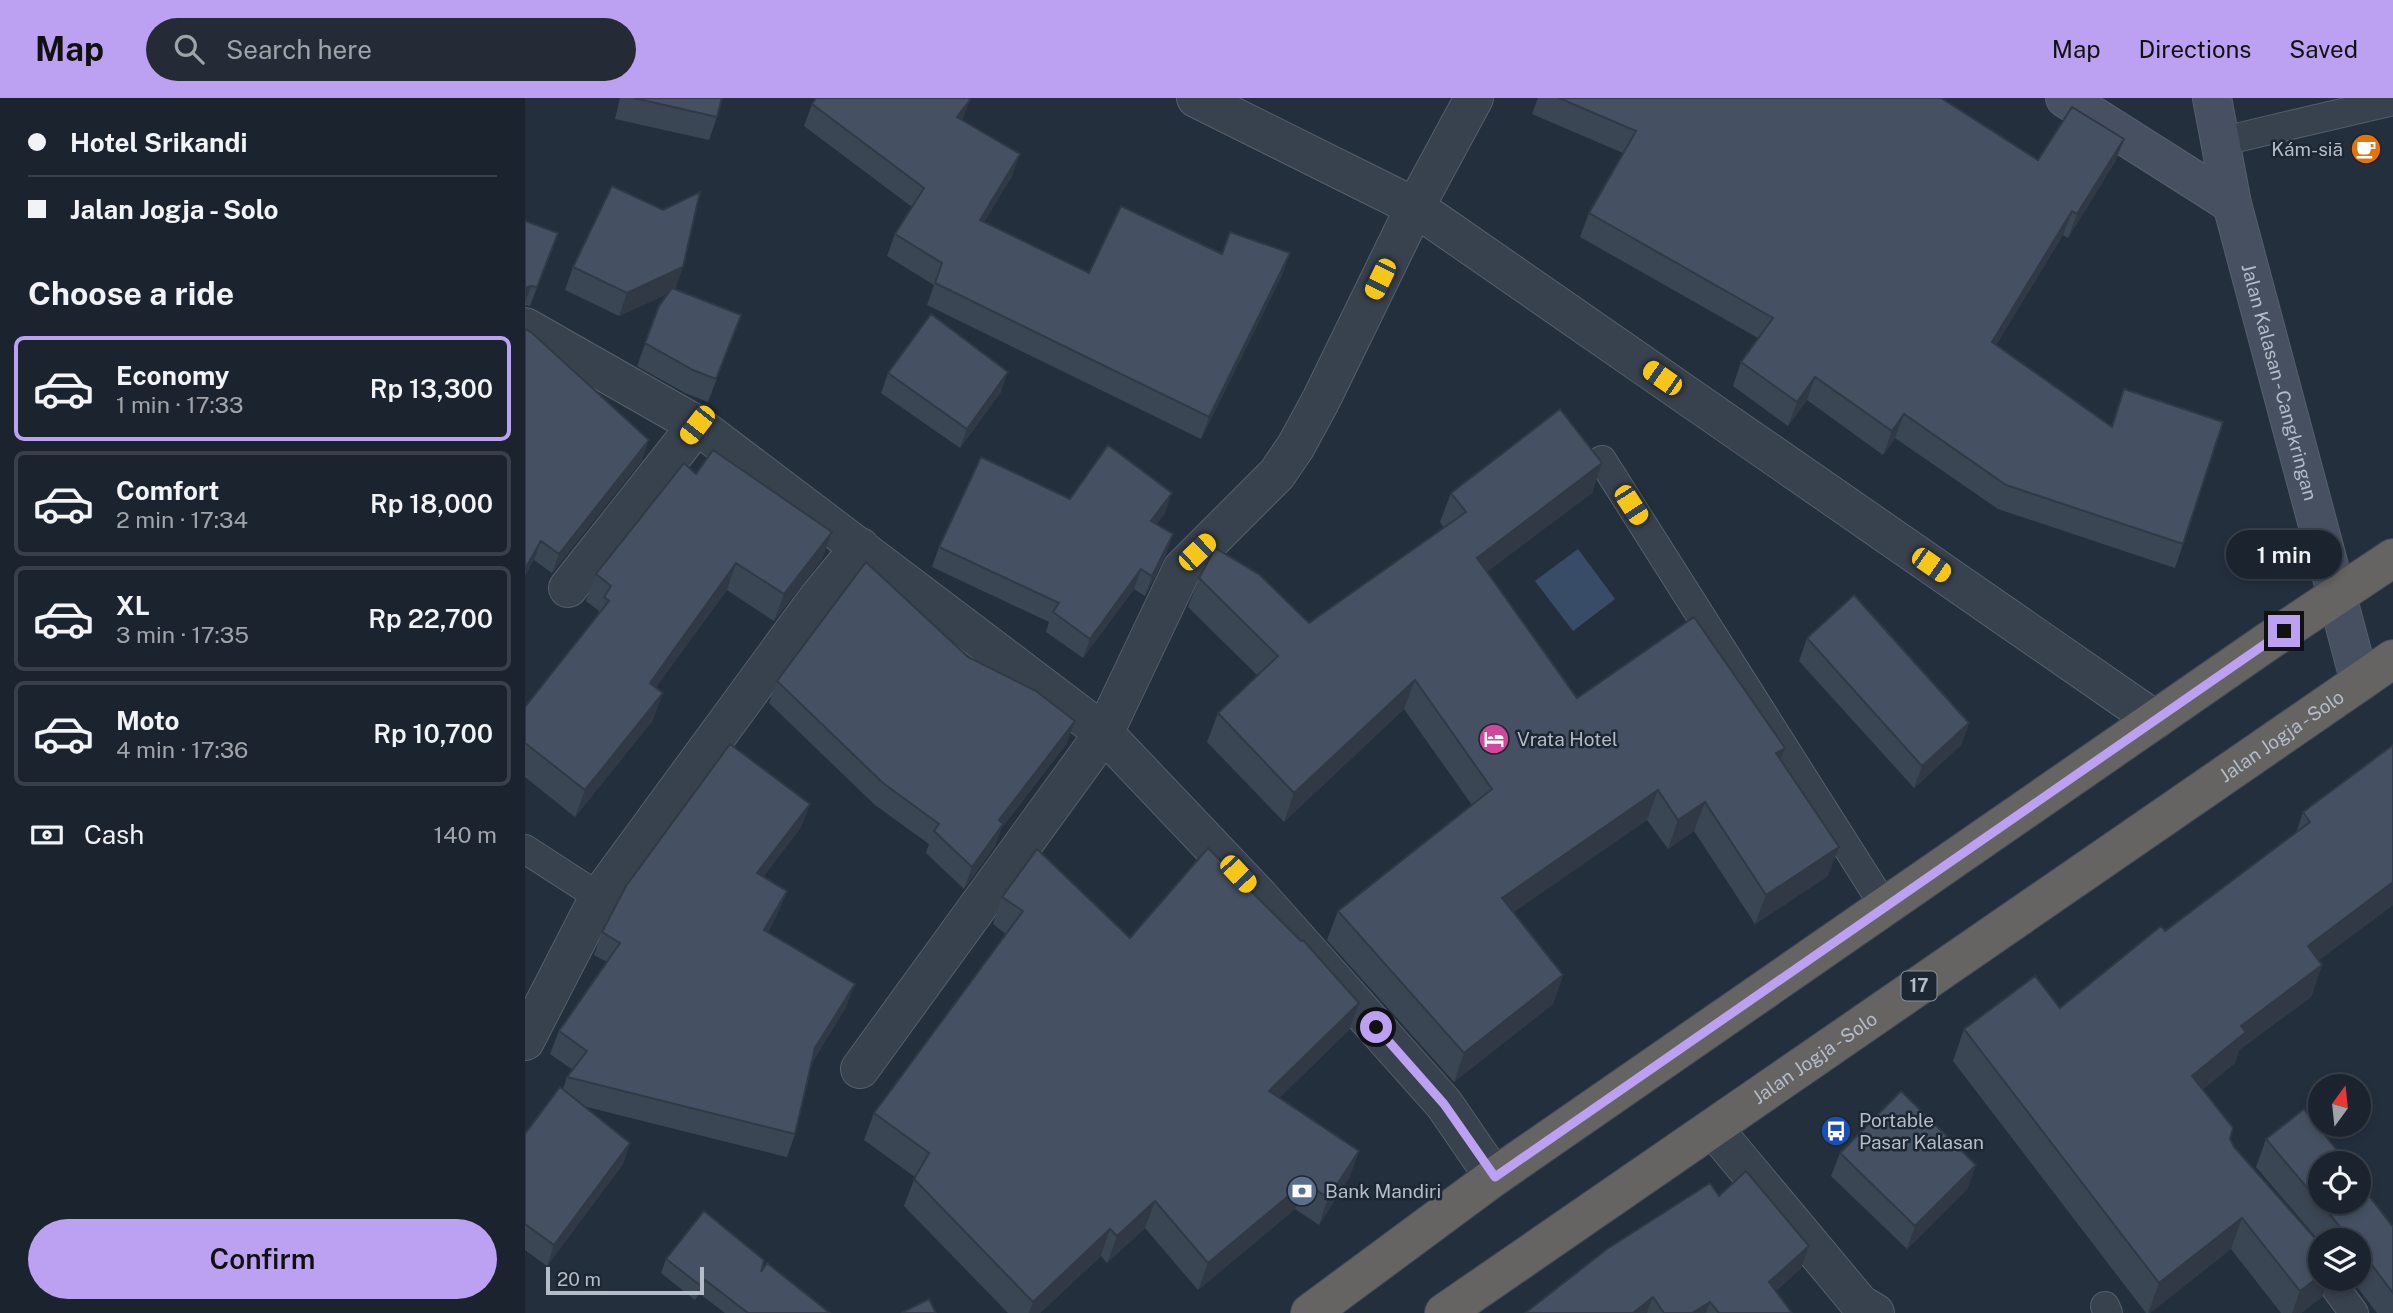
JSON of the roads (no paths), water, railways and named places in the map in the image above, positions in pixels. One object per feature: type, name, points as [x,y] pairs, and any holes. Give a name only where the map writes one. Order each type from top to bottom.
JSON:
[{"type":"highway","points":[[1310,1313],[1495,1177],[2267,642],[2393,558]]},
{"type":"highway","name":"Jalan Jogja - Solo","points":[[1444,1313],[2393,659]]},
{"type":"main road","points":[[2065,98],[2232,204]]},
{"type":"main road","name":"Jalan Kalasan - Cangkringan","points":[[2212,98],[2232,204],[2360,681]]},
{"type":"street","points":[[1196,98],[1415,207],[2155,720]]},
{"type":"street","points":[[860,1069],[1104,733],[1182,569],[1277,474],[1296,446],[1415,207],[1474,98]]},
{"type":"street","points":[[525,327],[697,425],[1104,733],[1257,894],[1444,1104],[1495,1177]]},
{"type":"street","points":[[568,588],[697,425]]},
{"type":"street","points":[[525,1041],[599,897],[818,597],[860,547]]},
{"type":"street","points":[[1713,1128],[1860,1304],[1875,1313]]},
{"type":"lane","points":[[2219,142],[2393,101]]},
{"type":"lane","points":[[1602,460],[1885,907]]},
{"type":"lane","points":[[525,849],[599,897]]},
{"type":"lane","points":[[2338,1291],[2354,1313]]},
{"type":"water","points":[[1578,549],[1615,599],[1573,631],[1535,581]]},
{"type":"place","name":"Kám-siā","points":[[2366,149]]},
{"type":"place","name":"Vrata Hotel","points":[[1494,739]]},
{"type":"place","name":"Portable Pasar Kalasan","points":[[1836,1131]]},
{"type":"place","name":"Bank Mandiri","points":[[1302,1191]]}]
